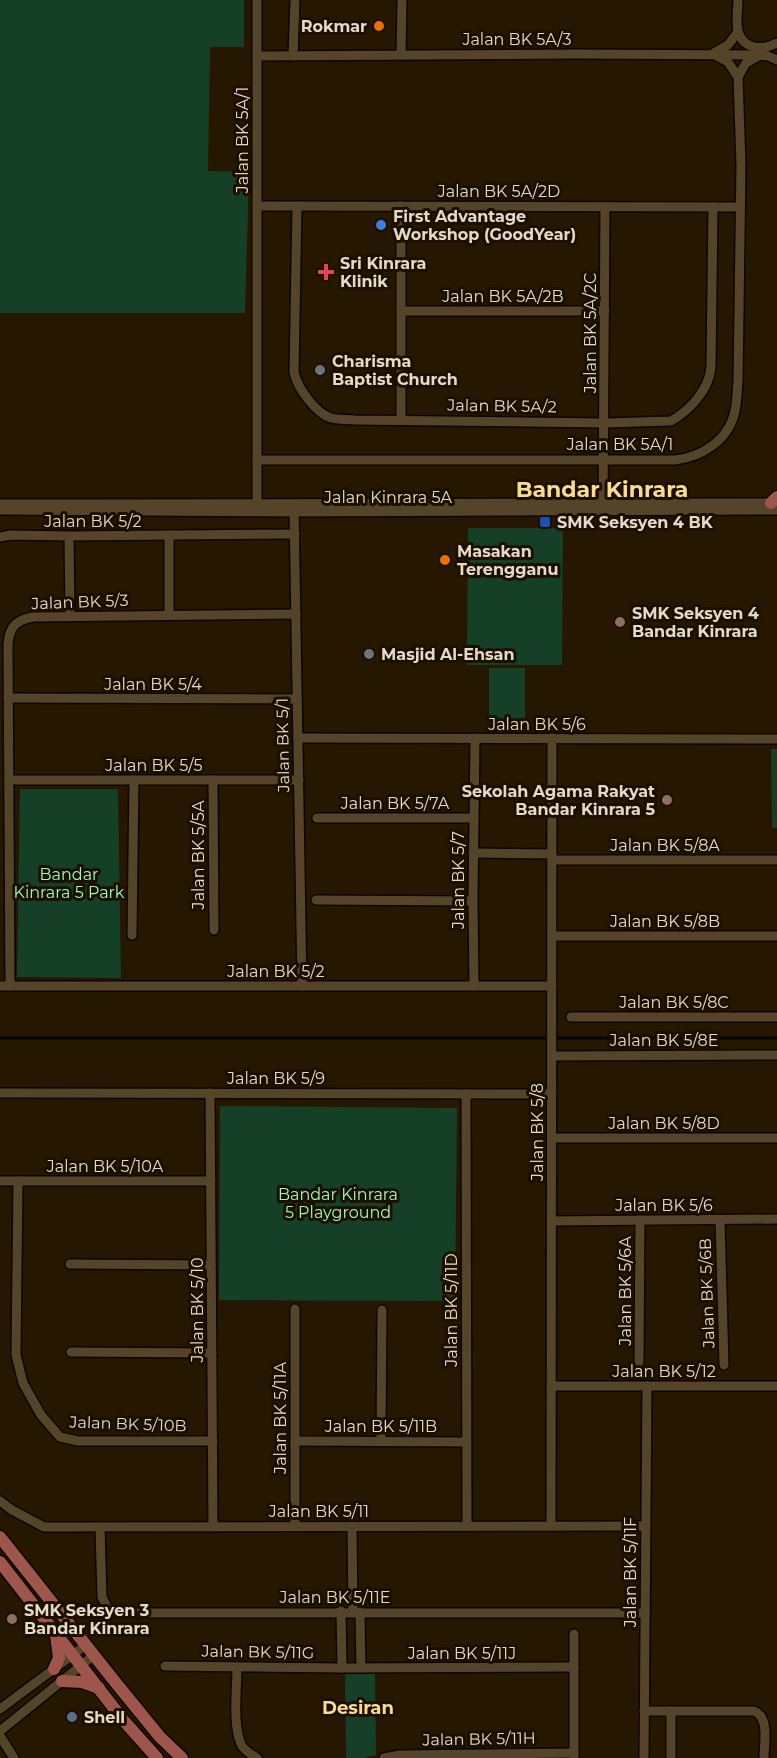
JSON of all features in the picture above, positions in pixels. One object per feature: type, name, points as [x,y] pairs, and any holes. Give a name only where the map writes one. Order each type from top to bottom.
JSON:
[{"type":"main road","points":[[0,1537],[160,1737],[182,1758]]},
{"type":"main road","points":[[0,1562],[124,1721],[157,1758]]},
{"type":"main road","points":[[54,1668],[58,1663],[59,1653],[55,1631]]},
{"type":"main road","points":[[62,1681],[82,1682],[100,1689]]},
{"type":"street","name":"Jalan BK 5A/1","points":[[257,0],[257,508]]},
{"type":"street","points":[[293,56],[295,0]]},
{"type":"street","points":[[401,55],[402,0]]},
{"type":"street","points":[[738,0],[738,32],[741,38],[758,48],[777,43]]},
{"type":"street","points":[[713,55],[728,45],[738,32]]},
{"type":"street","points":[[713,55],[728,62],[738,77],[746,63],[760,55]]},
{"type":"street","name":"Jalan BK 5A/3","points":[[257,56],[760,55],[777,60]]},
{"type":"street","name":"Jalan BK 5A/1","points":[[257,460],[686,458],[699,454],[717,442],[735,412],[738,382],[740,207],[738,77]]},
{"type":"street","name":"Jalan BK 5A/2D","points":[[257,206],[740,207]]},
{"type":"street","name":"Jalan BK 5A/2","points":[[297,206],[293,359],[296,384],[324,415],[332,418],[401,420],[605,423],[670,421],[677,417],[708,385],[711,367],[712,207]]},
{"type":"street","points":[[401,206],[401,420]]},
{"type":"street","name":"Jalan BK 5A/2C","points":[[603,507],[604,207]]},
{"type":"street","name":"Jalan BK 5A/2B","points":[[401,311],[605,311]]},
{"type":"street","name":"Jalan Kinrara 5A","points":[[0,504],[257,508]]},
{"type":"street","name":"Jalan Kinrara 5A","points":[[0,510],[775,506]]},
{"type":"street","name":"Jalan BK 5/1","points":[[294,508],[302,986]]},
{"type":"street","name":"Jalan BK 5/2","points":[[0,537],[10,535],[295,534]]},
{"type":"street","points":[[169,535],[169,615]]},
{"type":"street","points":[[69,536],[70,615]]},
{"type":"street","name":"Jalan BK 5/3","points":[[5,986],[9,780],[8,645],[11,628],[16,621],[24,618],[70,615],[296,614]]},
{"type":"street","name":"Jalan BK 5/4","points":[[9,698],[297,699]]},
{"type":"street","name":"Jalan BK 5/6","points":[[298,738],[777,740]]},
{"type":"street","name":"Jalan BK 5/7","points":[[474,986],[475,738]]},
{"type":"street","name":"Jalan BK 5/8","points":[[551,1526],[552,738]]},
{"type":"street","name":"Jalan BK 5/5","points":[[9,780],[298,780]]},
{"type":"street","points":[[132,935],[134,780]]},
{"type":"street","name":"Jalan BK 5/5A","points":[[213,780],[214,930]]},
{"type":"street","name":"Jalan BK 5/7A","points":[[317,818],[474,818]]},
{"type":"street","name":"Jalan BK 5/8A","points":[[473,853],[552,857],[777,860]]},
{"type":"street","points":[[316,900],[473,901]]},
{"type":"street","name":"Jalan BK 5/8B","points":[[552,936],[777,936]]},
{"type":"street","name":"Jalan BK 5/2","points":[[5,986],[552,986]]},
{"type":"street","name":"Jalan BK 5/8C","points":[[570,1017],[777,1017]]},
{"type":"street","name":"Jalan BK 5/8E","points":[[552,1056],[777,1055]]},
{"type":"street","name":"Jalan BK 5/9","points":[[0,1093],[552,1094]]},
{"type":"street","name":"Jalan BK 5/10","points":[[210,1093],[213,1526]]},
{"type":"street","name":"Jalan BK 5/11D","points":[[466,1094],[466,1526]]},
{"type":"street","name":"Jalan BK 5/8D","points":[[552,1138],[777,1138]]},
{"type":"street","name":"Jalan BK 5/10A","points":[[0,1181],[211,1181]]},
{"type":"street","name":"Jalan BK 5/10B","points":[[18,1181],[16,1355],[23,1383],[41,1415],[60,1437],[78,1441],[213,1441]]},
{"type":"street","name":"Jalan BK 5/6","points":[[552,1221],[777,1219]]},
{"type":"street","name":"Jalan BK 5/6A","points":[[639,1362],[640,1220]]},
{"type":"street","name":"Jalan BK 5/6B","points":[[720,1220],[724,1365]]},
{"type":"street","points":[[70,1264],[211,1265]]},
{"type":"street","name":"Jalan BK 5/11A","points":[[295,1309],[295,1526]]},
{"type":"street","points":[[381,1442],[382,1310]]},
{"type":"street","points":[[70,1352],[212,1353]]},
{"type":"street","name":"Jalan BK 5/12","points":[[551,1386],[777,1386]]},
{"type":"street","name":"Jalan BK 5/11F","points":[[644,1758],[646,1386]]},
{"type":"street","name":"Jalan BK 5/11B","points":[[295,1441],[466,1442]]},
{"type":"street","name":"Jalan BK 5/11","points":[[0,1500],[12,1510],[44,1527],[646,1526]]},
{"type":"street","name":"Jalan BK 5/11E","points":[[100,1527],[102,1597],[107,1607],[118,1612],[645,1613]]},
{"type":"street","points":[[352,1527],[361,1668]]},
{"type":"street","points":[[341,1611],[346,1668]]},
{"type":"street","points":[[574,1634],[574,1756]]},
{"type":"street","points":[[0,1709],[86,1645]]},
{"type":"street","points":[[0,1731],[94,1655]]},
{"type":"street","name":"Jalan BK 5/11G","points":[[165,1666],[346,1668]]},
{"type":"street","points":[[237,1667],[239,1737],[245,1750],[257,1758]]},
{"type":"street","name":"Jalan BK 5/11J","points":[[346,1668],[574,1667]]},
{"type":"street","points":[[644,1711],[754,1711],[759,1713],[764,1721],[764,1758]]},
{"type":"street","points":[[671,1711],[671,1758]]},
{"type":"street","points":[[0,1736],[15,1758]]},
{"type":"street","name":"Jalan BK 5/11H","points":[[384,1758],[400,1755],[574,1756]]},
{"type":"green space","points":[[0,0],[244,0],[244,47],[210,47],[208,171],[249,172],[245,313],[0,313]]},
{"type":"green space","points":[[468,528],[563,528],[562,665],[467,665]]},
{"type":"green space","points":[[489,668],[525,668],[525,719],[489,719]]},
{"type":"green space","points":[[771,749],[777,749],[777,828],[772,828]]},
{"type":"green space","name":"Bandar Kinrara 5 Park","points":[[20,789],[118,789],[121,978],[17,977]]},
{"type":"green space","name":"Bandar Kinrara 5 Playground","points":[[220,1106],[457,1108],[455,1301],[219,1300]]},
{"type":"green space","points":[[345,1674],[375,1674],[376,1755],[346,1758]]},
{"type":"waterway","points":[[0,1038],[777,1038]]},
{"type":"place","name":"Rokmar","points":[[379,26]]},
{"type":"place","name":"First Advantage Workshop (GoodYear)","points":[[381,225]]},
{"type":"place","name":"Sri Kinrara Klinik","points":[[326,272]]},
{"type":"place","name":"Charisma Baptist Church","points":[[320,370]]},
{"type":"place","name":"SMK Seksyen 4 BK","points":[[545,522]]},
{"type":"place","name":"Masakan Terengganu","points":[[445,560]]},
{"type":"place","name":"SMK Seksyen 4 Bandar Kinrara","points":[[620,622]]},
{"type":"place","name":"Masjid Al-Ehsan","points":[[369,654]]},
{"type":"place","name":"Sekolah Agama Rakyat Bandar Kinrara 5","points":[[667,800]]},
{"type":"place","name":"SMK Seksyen 3 Bandar Kinrara","points":[[12,1619]]},
{"type":"place","name":"Shell","points":[[72,1717]]},
{"type":"district","name":"Bandar Kinrara","points":[[602,489]]},
{"type":"district","name":"Desiran","points":[[358,1708]]}]
